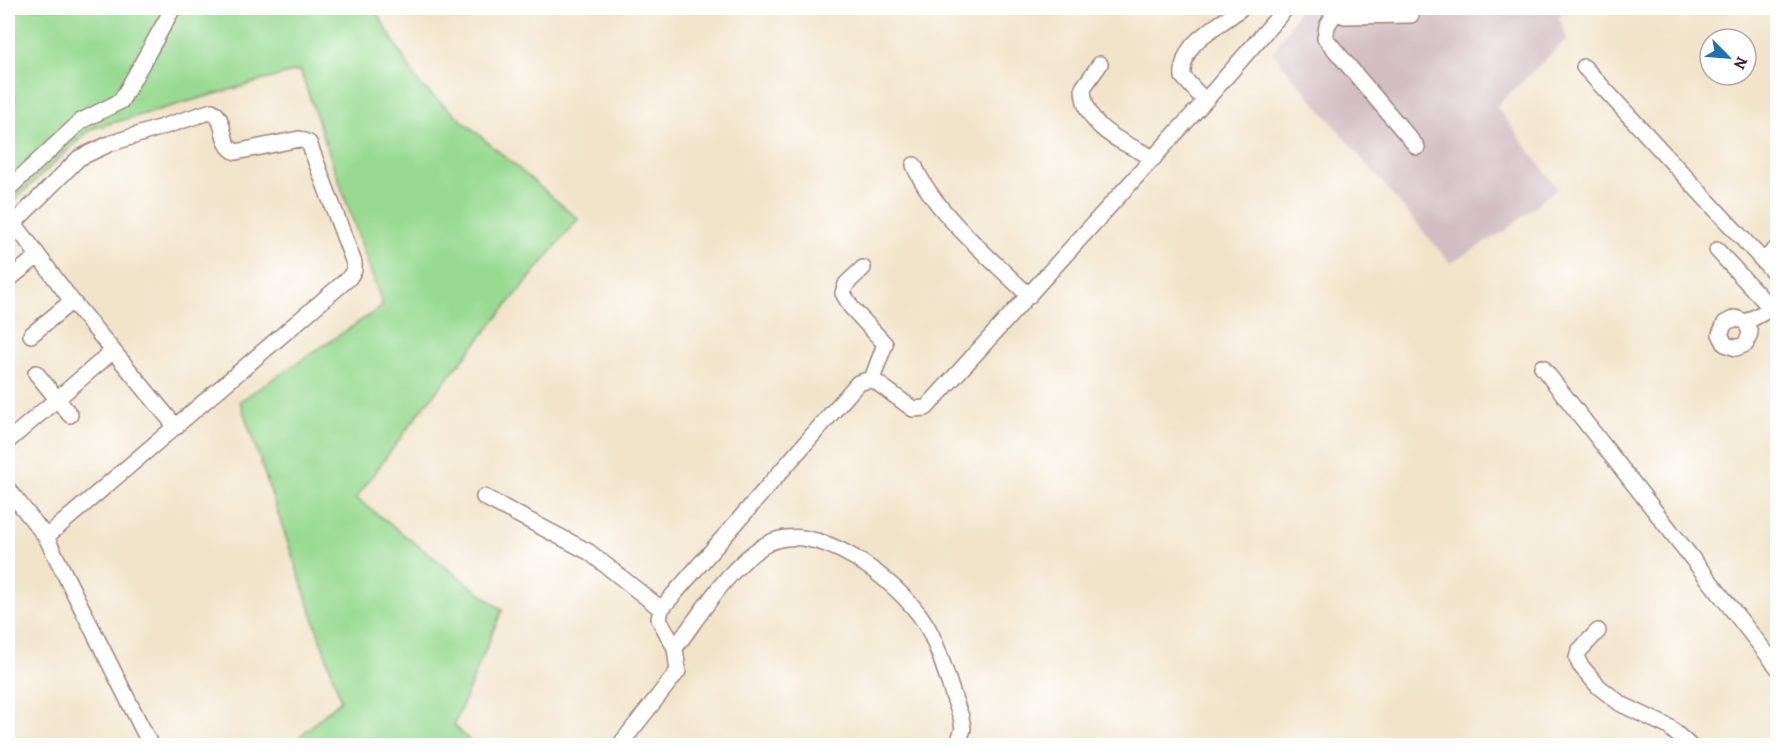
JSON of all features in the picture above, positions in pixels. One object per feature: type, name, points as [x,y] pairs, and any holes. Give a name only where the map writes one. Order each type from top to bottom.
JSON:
[{"type":"street","points":[[8,189],[81,121],[121,101],[173,8]]},
{"type":"street","points":[[1205,101],[1183,77],[1189,53],[1200,36],[1240,8]]},
{"type":"street","points":[[872,379],[913,408],[926,408],[1154,158],[1286,8]]},
{"type":"street","points":[[1411,15],[1345,16],[1332,10],[1325,38],[1417,147]]},
{"type":"street","points":[[1100,64],[1083,88],[1084,100],[1094,122],[1107,133],[1154,158]]},
{"type":"street","points":[[1584,67],[1778,277]]},
{"type":"street","points":[[46,537],[176,427],[353,273],[354,263],[309,143],[299,139],[236,152],[227,145],[217,114],[204,112],[109,144],[79,158],[11,226],[38,256],[72,301],[176,427]]},
{"type":"street","points":[[914,165],[921,181],[935,202],[1029,296]]},
{"type":"street","points":[[1763,261],[1778,248]]},
{"type":"street","points":[[1717,250],[1774,313],[1746,322]]},
{"type":"street","points":[[8,280],[38,256]]},
{"type":"street","points":[[863,268],[846,284],[843,293],[851,307],[885,344],[872,379]]},
{"type":"street","points":[[31,334],[72,301]]},
{"type":"street","points":[[8,441],[113,351]]},
{"type":"street","points":[[1542,367],[1778,668]]},
{"type":"street","points":[[36,373],[69,415]]},
{"type":"street","points":[[620,746],[675,677],[679,666],[675,648],[658,619],[661,609],[858,383],[872,379]]},
{"type":"street","points":[[8,489],[46,537],[151,746]]},
{"type":"street","points":[[483,497],[589,552],[661,609]]},
{"type":"street","points":[[675,648],[739,565],[766,544],[787,537],[799,538],[845,552],[882,576],[925,624],[960,717],[963,729],[957,746]]},
{"type":"street","points":[[1598,631],[1579,651],[1577,658],[1580,665],[1599,687],[1621,704],[1670,727],[1690,746]]},
{"type":"shaded area","points":[[1300,8],[1570,8],[1558,16],[1567,39],[1496,106],[1557,188],[1505,231],[1450,263],[1273,53]]},
{"type":"green space","points":[[8,8],[374,8],[419,84],[578,219],[422,409],[356,498],[502,610],[454,725],[474,745],[290,745],[341,700],[240,401],[383,306],[300,70],[91,129],[8,206]]}]
